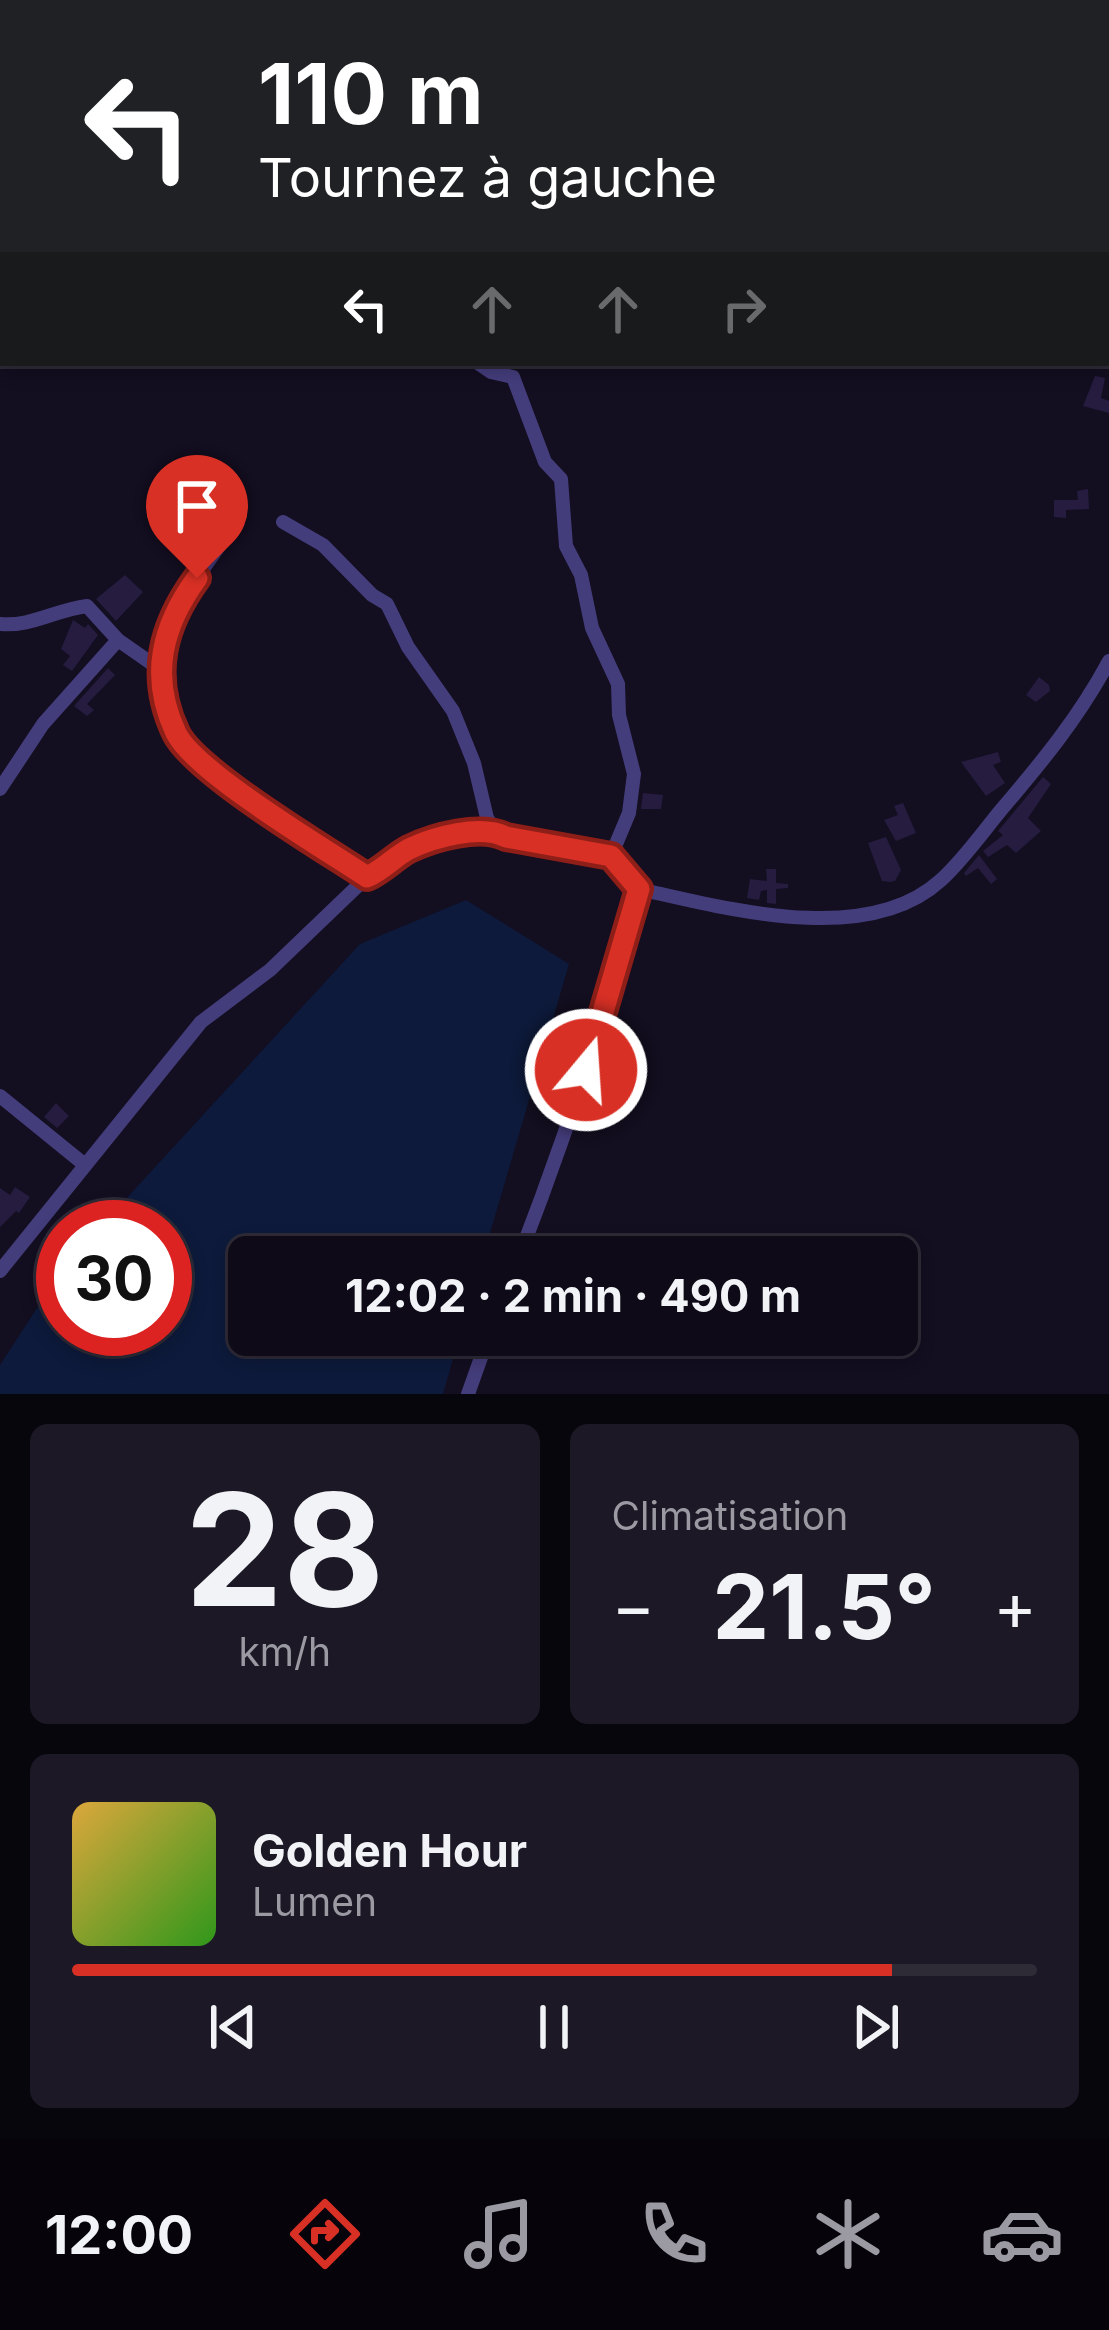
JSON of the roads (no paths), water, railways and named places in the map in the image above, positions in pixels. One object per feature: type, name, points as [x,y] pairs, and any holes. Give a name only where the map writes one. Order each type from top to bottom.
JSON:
[{"type":"street","points":[[486,366],[513,377],[545,462],[561,479],[566,546],[581,575],[592,628],[617,684],[619,715],[634,774],[629,813],[611,856]]},
{"type":"street","points":[[283,522],[323,545],[387,604],[453,711],[474,763],[487,818],[496,832]]},
{"type":"street","points":[[222,542],[172,613],[159,680],[177,736],[208,769],[367,877]]},
{"type":"street","points":[[0,623],[24,626],[60,610],[87,606],[118,640],[161,670]]},
{"type":"street","points":[[0,789],[43,724],[118,640]]},
{"type":"street","points":[[0,1271],[201,1022],[270,970],[367,877],[410,848],[451,835],[496,832],[611,856],[639,889],[796,918],[853,916],[908,902],[940,882],[1064,736],[1109,661]]},
{"type":"street","points":[[527,1236],[561,1151],[639,889]]},
{"type":"street","points":[[0,1096],[85,1166]]},
{"type":"street","points":[[468,1394],[482,1356]]},
{"type":"water","points":[[466,900],[569,964],[489,1236],[228,1236],[228,1356],[454,1356],[443,1394],[0,1394],[0,1365],[36,1310],[36,1356],[192,1356],[192,1200],[125,1200],[360,944]]}]
